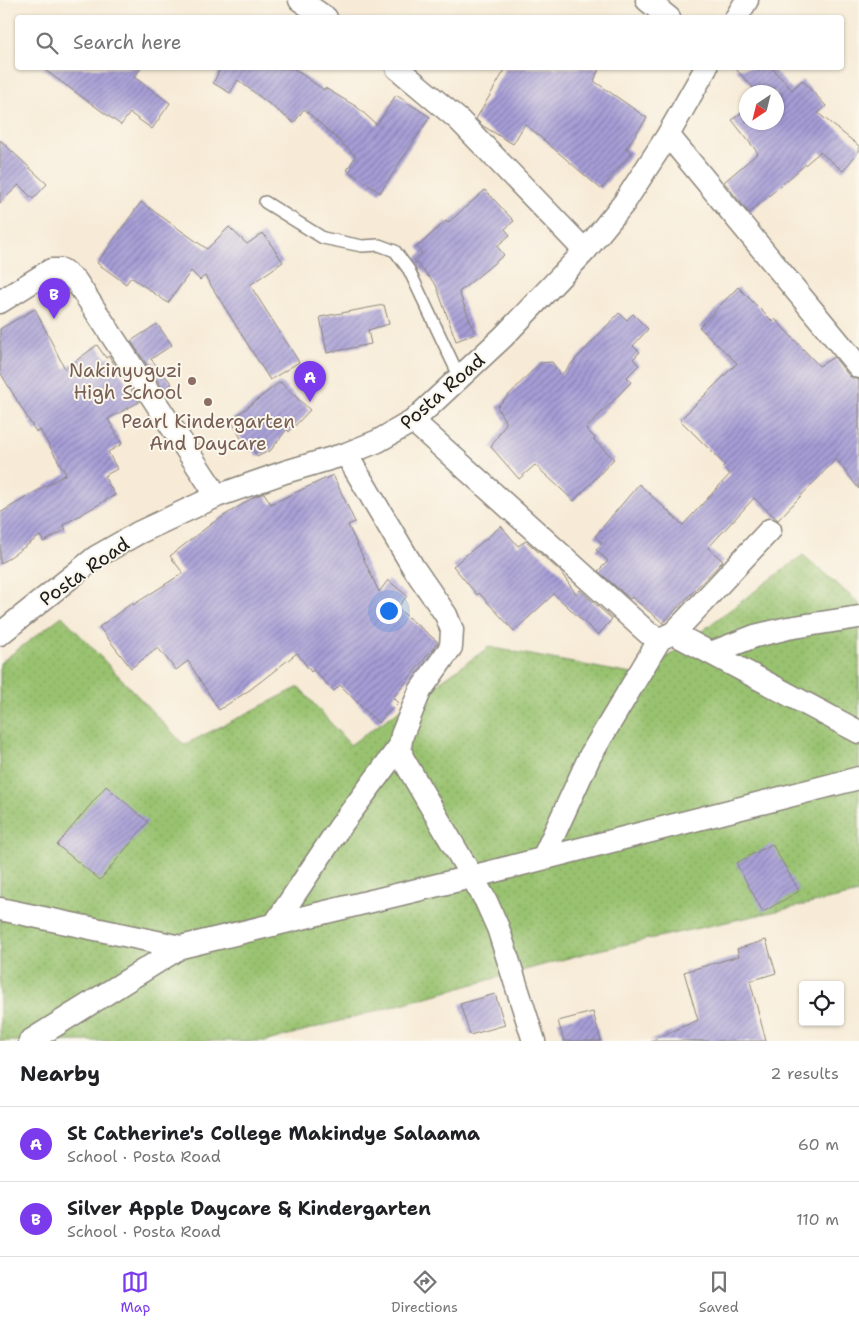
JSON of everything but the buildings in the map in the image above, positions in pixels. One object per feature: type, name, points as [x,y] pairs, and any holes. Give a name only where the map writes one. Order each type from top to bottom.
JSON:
[{"type":"street","points":[[300,0],[322,15]]},
{"type":"street","points":[[647,0],[665,15]]},
{"type":"street","points":[[738,15],[747,0]]},
{"type":"street","points":[[400,70],[459,120],[585,251]]},
{"type":"street","name":"Posta Road","points":[[0,634],[96,557],[138,533],[217,496],[285,472],[346,454],[378,441],[413,421],[503,337],[585,251],[624,203],[668,135],[705,70]]},
{"type":"street","points":[[668,135],[859,367]]},
{"type":"street","points":[[0,302],[51,270],[62,270],[76,281],[217,496]]},
{"type":"street","points":[[413,421],[648,633],[666,636],[711,653],[859,732]]},
{"type":"street","points":[[274,925],[339,828],[400,746],[420,691],[451,647],[452,630],[446,615],[413,567],[346,454]]},
{"type":"street","points":[[543,858],[590,756],[666,636],[770,530]]},
{"type":"street","points":[[711,653],[755,636],[788,628],[859,617]]},
{"type":"street","points":[[400,746],[402,757],[486,901],[498,928],[534,1041]]},
{"type":"street","points":[[30,1041],[181,947],[472,877],[859,778]]},
{"type":"street","points":[[0,909],[181,947]]},
{"type":"lane","points":[[265,202],[323,238],[362,246],[379,245],[395,251],[409,270],[460,378]]},
{"type":"green space","points":[[803,555],[859,603],[859,893],[594,951],[267,1041],[0,1041],[0,663],[62,616],[184,745],[299,687],[350,745],[489,647],[642,676]]},
{"type":"place","name":"Silver Apple Daycare & Kindergarten","points":[[54,319]]},
{"type":"place","name":"Nakinyuguzi High School","points":[[192,381]]},
{"type":"place","name":"Pearl Kindergarten And Daycare","points":[[208,402]]},
{"type":"place","name":"St Catherine's College Makindye Salaama","points":[[310,402]]}]
